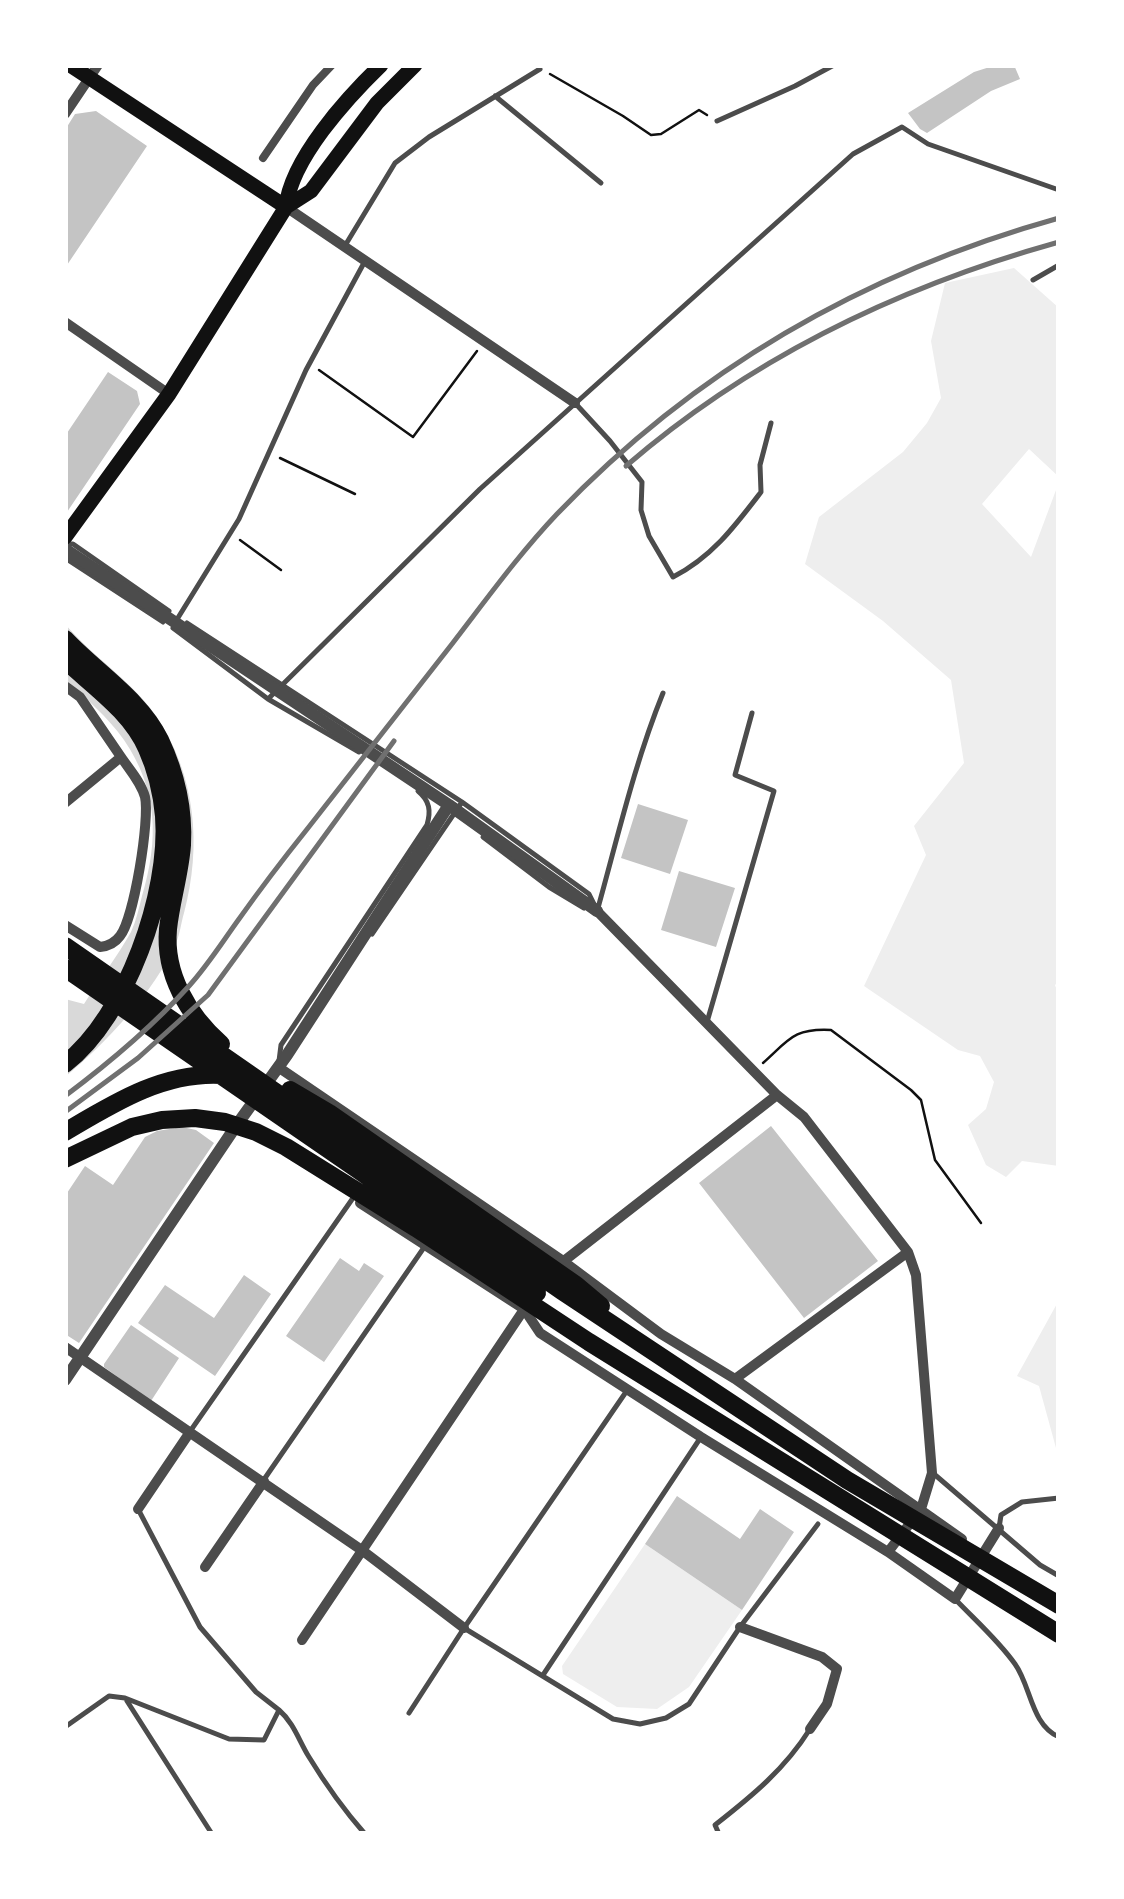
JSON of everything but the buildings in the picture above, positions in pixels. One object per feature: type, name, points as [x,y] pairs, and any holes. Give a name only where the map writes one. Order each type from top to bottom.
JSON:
[{"type":"highway","points":[[65,640],[140,709],[159,739],[172,774],[180,803],[182,851],[168,941],[173,972],[189,1008],[206,1030],[278,1094]]},
{"type":"highway","points":[[65,660],[130,720],[147,749],[160,794],[164,838],[152,913],[123,989],[99,1028],[65,1064]]},
{"type":"highway","points":[[65,946],[562,1291],[847,1480],[1059,1605]]},
{"type":"highway","points":[[65,968],[743,1436]]},
{"type":"highway","points":[[65,982],[176,1057],[220,1074]]},
{"type":"highway","points":[[65,1132],[120,1100],[186,1076],[233,1075],[276,1084],[329,1113],[576,1285],[659,1354]]},
{"type":"highway","points":[[65,1159],[132,1127],[162,1120],[195,1118],[256,1132],[416,1228],[589,1342],[1059,1634]]},
{"type":"main road","points":[[70,65],[93,71],[286,206]]},
{"type":"main road","points":[[286,206],[292,178],[327,124],[381,65]]},
{"type":"main road","points":[[65,543],[169,394],[286,206],[311,191],[377,102],[415,65]]},
{"type":"street","points":[[264,158],[332,65]]},
{"type":"street","points":[[65,114],[93,71]]},
{"type":"street","points":[[286,206],[575,403]]},
{"type":"street","points":[[65,322],[169,394]]},
{"type":"street","points":[[65,543],[455,807],[597,911],[777,1095],[804,1116],[908,1252],[916,1274],[932,1473],[921,1509],[888,1552]]},
{"type":"street","points":[[65,686],[80,697],[146,800],[141,863],[120,936],[100,947],[65,925]]},
{"type":"street","points":[[65,803],[120,757]]},
{"type":"street","points":[[65,1380],[455,807]]},
{"type":"street","points":[[283,1061],[662,1334],[735,1379],[983,1554]]},
{"type":"street","points":[[302,1640],[524,1309],[563,1260],[777,1095]]},
{"type":"street","points":[[236,1126],[524,1309],[540,1333],[888,1552],[955,1599],[1000,1528]]},
{"type":"street","points":[[735,1379],[908,1252]]},
{"type":"street","points":[[65,1347],[363,1551],[464,1628]]},
{"type":"street","points":[[138,1509],[190,1432]]},
{"type":"street","points":[[205,1567],[263,1482]]},
{"type":"street","points":[[740,1626],[822,1658],[838,1669],[827,1704],[810,1729]]},
{"type":"lane","points":[[717,121],[834,65]]},
{"type":"lane","points":[[344,247],[394,162],[540,69]]},
{"type":"lane","points":[[495,96],[601,183]]},
{"type":"lane","points":[[268,699],[480,489],[853,154],[902,127],[928,144],[1059,190]]},
{"type":"lane","points":[[172,627],[231,534],[310,364],[365,261]]},
{"type":"lane","points":[[1032,280],[1059,265]]},
{"type":"lane","points":[[575,403],[642,482],[641,510],[649,536],[673,577],[726,538],[762,492],[760,465],[771,424]]},
{"type":"lane","points":[[65,543],[73,544],[178,618],[283,684],[455,807]]},
{"type":"lane","points":[[65,558],[172,627],[268,699],[422,794],[455,807]]},
{"type":"lane","points":[[597,911],[635,775],[663,693]]},
{"type":"lane","points":[[707,1022],[774,791],[735,774],[752,714]]},
{"type":"lane","points":[[283,1061],[281,1045],[427,825],[430,812],[422,794]]},
{"type":"lane","points":[[190,1432],[353,1198]]},
{"type":"lane","points":[[263,1482],[425,1246]]},
{"type":"lane","points":[[409,1713],[628,1390]]},
{"type":"lane","points":[[542,1674],[701,1437]]},
{"type":"lane","points":[[932,1473],[1059,1576]]},
{"type":"lane","points":[[1000,1528],[1001,1516],[1022,1502],[1059,1498]]},
{"type":"lane","points":[[138,1509],[200,1628],[256,1692],[289,1719],[341,1806],[366,1834]]},
{"type":"lane","points":[[464,1628],[613,1718],[640,1724],[666,1718],[688,1704],[740,1626],[818,1524]]},
{"type":"lane","points":[[955,1599],[1017,1665],[1036,1712],[1048,1732],[1059,1736]]},
{"type":"lane","points":[[65,1727],[109,1696],[125,1698],[228,1739],[264,1740],[280,1710]]},
{"type":"lane","points":[[125,1698],[212,1834]]},
{"type":"lane","points":[[719,1834],[716,1825],[794,1755],[810,1729]]},
{"type":"path","points":[[540,69],[651,135],[661,134],[699,110],[717,121]]},
{"type":"path","points":[[310,364],[413,437],[485,340]]},
{"type":"path","points":[[269,452],[355,494]]},
{"type":"path","points":[[231,534],[281,570]]},
{"type":"path","points":[[754,1071],[797,1032],[831,1030],[921,1100],[935,1160],[981,1223]]},
{"type":"shaded area","points":[[1014,268],[1059,308],[1059,477],[1029,449],[982,504],[1031,557],[1059,482],[1059,981],[1055,985],[1059,996],[1059,1166],[1022,1161],[1006,1177],[986,1165],[968,1125],[986,1109],[994,1082],[980,1056],[958,1050],[864,986],[926,855],[914,826],[964,763],[951,680],[883,621],[805,564],[819,517],[903,452],[941,398],[931,341],[945,283]]},
{"type":"shaded area","points":[[65,624],[136,691],[156,716],[180,762],[194,837],[190,888],[179,936],[167,961],[128,1016],[65,1077],[65,999],[84,1004],[131,932],[148,875],[153,835],[149,796],[135,759],[111,723],[65,679]]},
{"type":"shaded area","points":[[1059,1300],[1056,1448],[1039,1386],[1017,1376]]},
{"type":"shaded area","points":[[645,1544],[742,1610],[689,1687],[657,1709],[617,1707],[563,1674],[562,1666]]},
{"type":"railway","points":[[65,1096],[114,1058],[196,978],[281,862],[516,561],[611,462],[726,370],[852,297],[918,266],[1059,218]]},
{"type":"railway","points":[[626,466],[724,392],[830,330],[942,280],[1059,242]]},
{"type":"railway","points":[[65,1112],[138,1058],[208,995],[394,741]]}]
